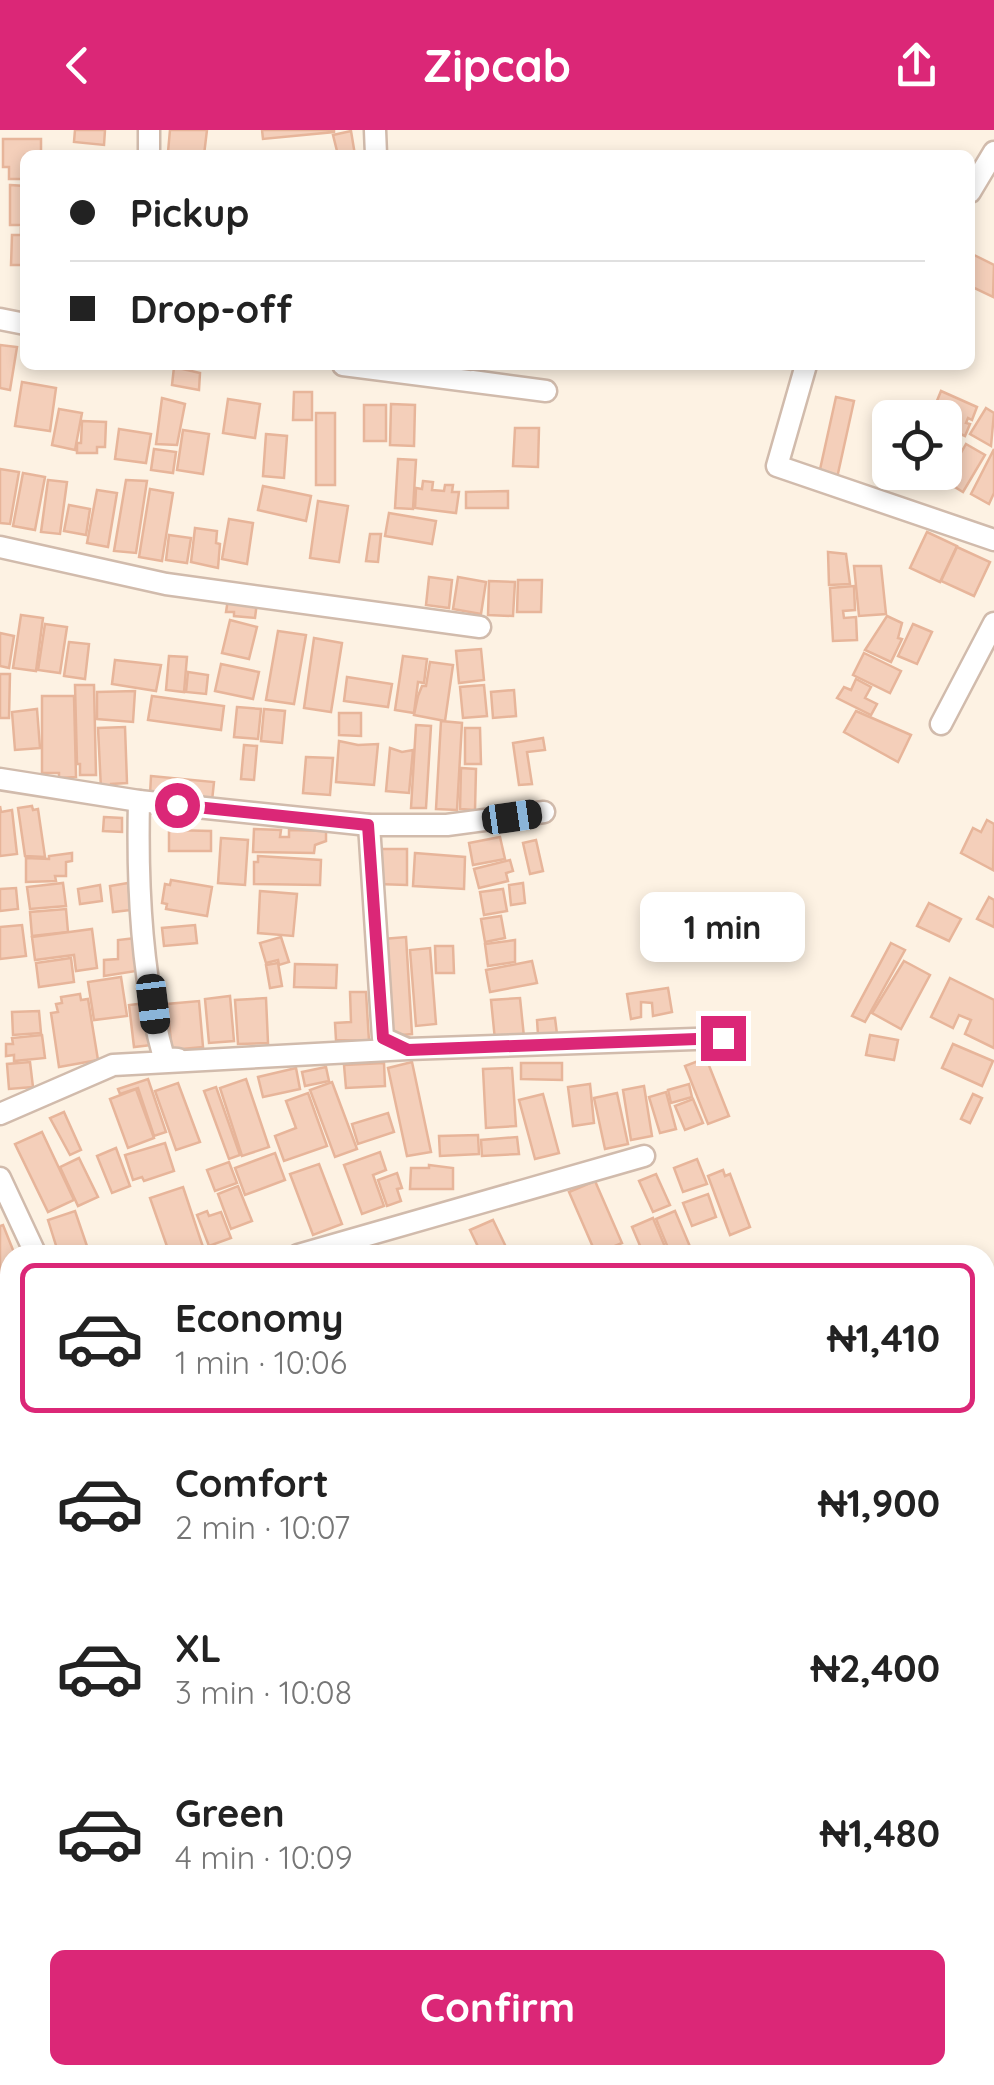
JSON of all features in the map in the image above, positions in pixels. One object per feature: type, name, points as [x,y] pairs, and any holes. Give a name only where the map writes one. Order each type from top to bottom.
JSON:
[{"type":"street","points":[[975,184],[994,152]]},
{"type":"street","points":[[381,370],[435,377],[472,381],[546,390],[491,384],[472,381]]},
{"type":"street","points":[[805,370],[777,466],[994,540]]},
{"type":"street","points":[[0,547],[166,584],[480,626]]},
{"type":"street","points":[[940,724],[994,623]]},
{"type":"street","points":[[0,779],[139,802],[368,825],[447,825],[544,812]]},
{"type":"street","points":[[139,802],[146,950],[156,1032],[164,1058],[190,1061]]},
{"type":"street","points":[[368,825],[383,1038],[408,1050]]},
{"type":"street","points":[[0,1114],[113,1066],[723,1038]]},
{"type":"street","points":[[333,1245],[644,1156]]},
{"type":"street","points":[[0,1178],[31,1245]]},
{"type":"building","points":[[75,130],[105,130],[104,145],[74,142]]},
{"type":"building","points":[[170,130],[207,130],[205,150],[168,150]]},
{"type":"building","points":[[262,130],[334,130],[334,132],[263,139]]},
{"type":"building","points":[[351,131],[354,150],[337,150],[333,135]]},
{"type":"building","points":[[3,139],[41,139],[41,150],[20,150],[20,179],[9,179],[9,167],[3,167]]},
{"type":"building","points":[[10,185],[20,186],[20,225],[10,225]]},
{"type":"building","points":[[12,235],[20,235],[20,265],[11,265]]},
{"type":"building","points":[[975,256],[994,265],[993,297],[975,288]]},
{"type":"building","points":[[0,345],[17,347],[10,390],[0,388]]},
{"type":"building","points":[[174,370],[200,373],[199,390],[172,385]]},
{"type":"building","points":[[22,382],[56,388],[50,431],[15,426]]},
{"type":"building","points":[[941,391],[961,400],[937,400]]},
{"type":"building","points":[[294,392],[312,392],[312,420],[293,420]]},
{"type":"building","points":[[836,397],[854,401],[837,478],[819,474]]},
{"type":"building","points":[[162,398],[185,404],[177,445],[156,444]]},
{"type":"building","points":[[228,399],[260,404],[255,438],[223,433]]},
{"type":"building","points":[[962,400],[977,407],[972,420],[968,418],[965,436]]},
{"type":"building","points":[[391,404],[415,405],[414,446],[390,445]]},
{"type":"building","points":[[364,405],[386,405],[386,441],[364,441]]},
{"type":"building","points":[[986,408],[994,413],[991,446],[970,434]]},
{"type":"building","points":[[59,409],[82,413],[75,450],[52,445]]},
{"type":"building","points":[[316,413],[335,413],[335,485],[316,485]]},
{"type":"building","points":[[82,421],[106,422],[105,447],[97,447],[97,453],[77,453]]},
{"type":"building","points":[[515,428],[539,428],[538,467],[513,466]]},
{"type":"building","points":[[119,429],[151,434],[146,463],[115,459]]},
{"type":"building","points":[[183,430],[209,434],[203,474],[177,470]]},
{"type":"building","points":[[266,434],[287,436],[284,478],[263,476]]},
{"type":"building","points":[[966,444],[985,455],[963,492],[960,490],[962,451]]},
{"type":"building","points":[[154,449],[176,452],[173,473],[151,470]]},
{"type":"building","points":[[994,449],[994,493],[989,504],[971,494]]},
{"type":"building","points":[[398,459],[416,460],[413,509],[395,508]]},
{"type":"building","points":[[0,469],[19,472],[10,524],[0,523]]},
{"type":"building","points":[[23,473],[45,477],[35,530],[13,526]]},
{"type":"building","points":[[48,480],[67,482],[60,534],[41,532]]},
{"type":"building","points":[[126,480],[147,481],[136,553],[114,551]]},
{"type":"building","points":[[423,481],[433,482],[432,490],[444,491],[445,485],[453,485],[452,492],[459,492],[456,513],[415,508],[416,488],[422,489]]},
{"type":"building","points":[[263,486],[311,496],[306,521],[258,510]]},
{"type":"building","points":[[150,489],[173,493],[162,561],[139,557]]},
{"type":"building","points":[[97,490],[117,493],[108,547],[87,543]]},
{"type":"building","points":[[508,491],[508,508],[466,508],[466,492]]},
{"type":"building","points":[[318,501],[348,506],[339,562],[310,558]]},
{"type":"building","points":[[69,505],[90,509],[86,535],[64,531]]},
{"type":"building","points":[[389,513],[436,521],[432,544],[385,536]]},
{"type":"building","points":[[229,519],[253,523],[247,564],[222,559]]},
{"type":"building","points":[[195,528],[217,531],[218,568],[191,562]]},
{"type":"building","points":[[927,532],[957,546],[940,582],[910,568]]},
{"type":"building","points":[[370,534],[381,534],[378,562],[366,561]]},
{"type":"building","points":[[169,535],[191,538],[187,563],[166,560]]},
{"type":"building","points":[[957,547],[990,562],[974,596],[941,581]]},
{"type":"building","points":[[828,552],[846,554],[850,584],[829,585]]},
{"type":"building","points":[[854,566],[881,566],[886,614],[859,616]]},
{"type":"building","points":[[429,577],[452,580],[449,608],[426,605]]},
{"type":"building","points":[[458,577],[486,582],[481,614],[453,609]]},
{"type":"building","points":[[518,580],[542,580],[541,612],[517,612]]},
{"type":"building","points":[[489,581],[515,582],[513,616],[488,615]]},
{"type":"building","points":[[854,586],[855,610],[843,611],[844,618],[856,617],[857,640],[833,641],[830,588]]},
{"type":"building","points":[[228,599],[257,602],[255,618],[226,612]]},
{"type":"building","points":[[21,615],[43,618],[36,671],[13,668]]},
{"type":"building","points":[[887,616],[902,623],[898,638],[902,639],[891,662],[865,650]]},
{"type":"building","points":[[230,620],[257,627],[249,659],[222,653]]},
{"type":"building","points":[[45,624],[67,627],[60,673],[38,670]]},
{"type":"building","points":[[913,624],[932,632],[917,664],[898,656]]},
{"type":"building","points":[[278,631],[306,635],[294,704],[266,700]]},
{"type":"building","points":[[0,633],[14,636],[9,668],[0,666]]},
{"type":"building","points":[[314,638],[342,643],[331,712],[304,708]]},
{"type":"building","points":[[69,642],[89,644],[85,679],[64,676]]},
{"type":"building","points":[[481,649],[484,680],[459,683],[456,651]]},
{"type":"building","points":[[864,653],[901,671],[890,693],[853,675]]},
{"type":"building","points":[[169,656],[187,657],[184,692],[166,690]]},
{"type":"building","points":[[403,656],[427,659],[424,683],[418,682],[414,713],[395,710]]},
{"type":"building","points":[[115,660],[161,665],[156,691],[112,684]]},
{"type":"building","points":[[430,662],[453,665],[445,721],[414,715],[422,686],[426,686]]},
{"type":"building","points":[[221,664],[259,672],[253,699],[215,691]]},
{"type":"building","points":[[188,672],[208,675],[206,694],[186,692]]},
{"type":"building","points":[[0,674],[10,674],[9,718],[0,718]]},
{"type":"building","points":[[347,677],[392,684],[388,707],[344,701]]},
{"type":"building","points":[[856,679],[871,687],[865,698],[877,704],[871,715],[837,698],[844,687],[851,690]]},
{"type":"building","points":[[75,685],[94,685],[96,775],[80,775],[77,764]]},
{"type":"building","points":[[484,685],[487,716],[463,718],[460,687]]},
{"type":"building","points":[[514,690],[516,716],[493,718],[491,692]]},
{"type":"building","points":[[135,691],[133,722],[97,719],[97,692]]},
{"type":"building","points":[[42,696],[74,696],[76,777],[42,773]]},
{"type":"building","points":[[152,696],[224,706],[221,730],[148,720]]},
{"type":"building","points":[[237,707],[261,709],[258,739],[234,737]]},
{"type":"building","points":[[37,709],[40,748],[15,750],[12,712]]},
{"type":"building","points":[[264,709],[285,711],[282,743],[261,741]]},
{"type":"building","points":[[856,711],[911,735],[898,762],[844,732]]},
{"type":"building","points":[[339,713],[361,713],[361,736],[339,735]]},
{"type":"building","points":[[441,721],[462,723],[457,810],[436,809]]},
{"type":"building","points":[[416,725],[431,726],[426,808],[411,808]]},
{"type":"building","points":[[125,727],[127,783],[101,789],[98,728]]},
{"type":"building","points":[[465,728],[480,728],[481,764],[465,764]]},
{"type":"building","points":[[543,738],[545,750],[527,752],[532,784],[519,785],[513,743]]},
{"type":"building","points":[[339,741],[378,744],[374,785],[336,782]]},
{"type":"building","points":[[244,745],[257,746],[254,780],[241,779]]},
{"type":"building","points":[[390,748],[413,750],[409,793],[386,791]]},
{"type":"building","points":[[306,757],[333,758],[330,795],[303,793]]},
{"type":"building","points":[[461,768],[476,769],[475,810],[460,809]]},
{"type":"building","points":[[151,776],[214,782],[212,801],[150,795]]},
{"type":"building","points":[[0,806],[1,812],[12,810],[17,854],[0,856]]},
{"type":"building","points":[[32,806],[33,810],[38,809],[45,857],[25,856],[18,808]]},
{"type":"building","points":[[104,817],[122,818],[122,832],[103,831]]},
{"type":"building","points":[[987,820],[994,824],[993,870],[961,853],[973,828],[981,832]]},
{"type":"building","points":[[254,829],[281,830],[280,837],[289,837],[289,830],[326,831],[326,841],[315,845],[314,853],[253,852]]},
{"type":"building","points":[[169,830],[211,831],[211,851],[169,851]]},
{"type":"building","points":[[500,837],[505,859],[473,865],[469,843]]},
{"type":"building","points":[[221,838],[248,840],[245,885],[218,883]]},
{"type":"building","points":[[536,840],[543,871],[530,874],[523,843]]},
{"type":"building","points":[[377,849],[407,849],[407,885],[377,884]]},
{"type":"building","points":[[72,853],[72,861],[66,862],[66,876],[55,876],[56,881],[26,882],[26,858],[49,859]]},
{"type":"building","points":[[415,853],[465,857],[464,889],[413,886]]},
{"type":"building","points":[[258,856],[321,860],[320,885],[254,884],[254,862],[258,862]]},
{"type":"building","points":[[510,860],[513,871],[506,873],[508,881],[479,888],[474,869]]},
{"type":"building","points":[[171,880],[212,887],[207,916],[166,909],[167,904],[162,903],[165,884],[170,885]]},
{"type":"building","points":[[63,883],[66,906],[30,909],[27,887]]},
{"type":"building","points":[[128,883],[131,910],[113,912],[110,886]]},
{"type":"building","points":[[523,883],[525,903],[511,905],[509,885]]},
{"type":"building","points":[[100,885],[102,901],[80,904],[78,889]]},
{"type":"building","points":[[16,888],[18,909],[0,911],[0,889]]},
{"type":"building","points":[[503,889],[507,911],[484,915],[480,892]]},
{"type":"building","points":[[260,891],[297,894],[293,936],[258,933]]},
{"type":"building","points":[[989,897],[994,900],[994,927],[977,919]]},
{"type":"building","points":[[929,903],[961,919],[949,941],[917,926]]},
{"type":"building","points":[[66,909],[68,932],[32,936],[30,912]]},
{"type":"building","points":[[501,916],[505,938],[485,942],[481,919]]},
{"type":"building","points":[[22,925],[26,956],[0,959],[0,927]]},
{"type":"building","points":[[195,925],[197,943],[164,946],[162,928]]},
{"type":"building","points":[[92,929],[97,968],[76,971],[74,955],[35,960],[32,937]]},
{"type":"building","points":[[281,937],[289,962],[266,963],[260,943]]},
{"type":"building","points":[[406,937],[412,1034],[390,1036],[383,939]]},
{"type":"building","points":[[136,938],[136,971],[104,976],[104,960],[118,959],[118,940]]},
{"type":"building","points":[[515,940],[515,962],[488,966],[485,944]]},
{"type":"building","points":[[891,943],[905,950],[865,1022],[852,1016]]},
{"type":"building","points":[[435,946],[453,946],[454,973],[436,973]]},
{"type":"building","points":[[430,948],[436,1024],[416,1026],[410,950]]},
{"type":"building","points":[[71,958],[74,982],[39,987],[36,963]]},
{"type":"building","points":[[532,961],[537,983],[490,992],[486,970]]},
{"type":"building","points":[[904,961],[930,975],[901,1029],[872,1013]]},
{"type":"building","points":[[278,963],[282,986],[270,988],[266,965]]},
{"type":"building","points":[[295,964],[337,965],[336,988],[294,987]]},
{"type":"building","points":[[121,977],[127,1016],[94,1020],[88,982]]},
{"type":"building","points":[[950,978],[994,1000],[994,1048],[965,1034],[971,1020],[959,1015],[953,1028],[931,1017]]},
{"type":"building","points":[[668,988],[672,1012],[653,1016],[652,1003],[641,1002],[641,1017],[631,1019],[627,994]]},
{"type":"building","points":[[350,992],[366,992],[369,1041],[336,1040],[335,1023],[351,1022]]},
{"type":"building","points":[[80,994],[81,1000],[88,999],[98,1060],[59,1067],[51,1013],[58,1012],[56,1004],[62,1003],[61,997]]},
{"type":"building","points":[[230,996],[234,1041],[209,1043],[205,999]]},
{"type":"building","points":[[266,998],[268,1043],[238,1044],[235,1000]]},
{"type":"building","points":[[520,998],[524,1037],[495,1040],[491,1000]]},
{"type":"building","points":[[199,1001],[203,1047],[172,1050],[167,1004]]},
{"type":"building","points":[[147,1003],[152,1045],[134,1047],[129,1005]]},
{"type":"building","points":[[39,1011],[41,1033],[13,1035],[12,1012]]},
{"type":"building","points":[[555,1018],[557,1034],[538,1035],[537,1020]]},
{"type":"building","points":[[42,1035],[45,1058],[14,1061],[14,1055],[6,1056],[6,1044],[13,1044],[12,1038]]},
{"type":"building","points":[[870,1035],[898,1040],[894,1060],[866,1055]]},
{"type":"building","points":[[953,1044],[993,1061],[982,1086],[942,1068]]},
{"type":"building","points":[[706,1058],[729,1116],[708,1124],[685,1066]]},
{"type":"building","points":[[30,1062],[33,1087],[9,1089],[7,1064]]},
{"type":"building","points":[[412,1062],[431,1152],[407,1156],[388,1068]]},
{"type":"building","points":[[384,1063],[385,1086],[346,1088],[344,1065]]},
{"type":"building","points":[[521,1063],[562,1063],[562,1080],[521,1079]]},
{"type":"building","points":[[326,1067],[329,1081],[305,1086],[302,1072]]},
{"type":"building","points":[[296,1068],[300,1089],[263,1097],[258,1077]]},
{"type":"building","points":[[512,1068],[516,1126],[486,1128],[483,1069]]},
{"type":"building","points":[[148,1079],[166,1132],[154,1136],[138,1088],[120,1094],[118,1089]]},
{"type":"building","points":[[246,1079],[269,1147],[242,1156],[220,1088]]},
{"type":"building","points":[[332,1082],[357,1149],[335,1157],[310,1090]]},
{"type":"building","points":[[178,1083],[200,1142],[176,1150],[155,1091]]},
{"type":"building","points":[[590,1084],[594,1123],[573,1126],[568,1087]]},
{"type":"building","points":[[689,1084],[692,1097],[671,1103],[668,1090]]},
{"type":"building","points":[[644,1086],[652,1136],[631,1140],[623,1090]]},
{"type":"building","points":[[216,1087],[240,1155],[229,1159],[204,1091]]},
{"type":"building","points":[[136,1089],[154,1138],[128,1148],[110,1099]]},
{"type":"building","points":[[666,1092],[676,1129],[660,1133],[649,1097]]},
{"type":"building","points":[[308,1093],[327,1146],[284,1161],[275,1136],[296,1128],[286,1101]]},
{"type":"building","points":[[617,1093],[628,1144],[605,1149],[594,1098]]},
{"type":"building","points":[[543,1094],[559,1153],[535,1159],[519,1100]]},
{"type":"building","points":[[973,1094],[982,1098],[970,1123],[961,1119]]},
{"type":"building","points":[[693,1099],[703,1123],[685,1130],[675,1106]]},
{"type":"building","points":[[64,1112],[81,1150],[70,1155],[50,1118]]},
{"type":"building","points":[[388,1113],[394,1132],[358,1144],[352,1124]]},
{"type":"building","points":[[42,1132],[74,1200],[48,1212],[15,1144]]},
{"type":"building","points":[[478,1135],[479,1154],[440,1156],[439,1136]]},
{"type":"building","points":[[517,1137],[519,1154],[482,1156],[481,1140]]},
{"type":"building","points":[[165,1143],[174,1171],[144,1181],[142,1177],[133,1180],[125,1155]]},
{"type":"building","points":[[116,1148],[130,1186],[112,1193],[97,1156]]},
{"type":"building","points":[[380,1152],[386,1170],[373,1175],[384,1206],[362,1214],[344,1165]]},
{"type":"building","points":[[275,1153],[285,1180],[245,1195],[235,1168]]},
{"type":"building","points":[[79,1158],[98,1197],[78,1206],[60,1167]]},
{"type":"building","points":[[697,1159],[707,1184],[683,1192],[674,1168]]},
{"type":"building","points":[[229,1162],[237,1183],[215,1191],[207,1170]]},
{"type":"building","points":[[319,1164],[342,1224],[313,1235],[290,1174]]},
{"type":"building","points":[[411,1168],[453,1168],[453,1189],[410,1189]]},
{"type":"building","points":[[723,1170],[725,1176],[730,1174],[750,1227],[730,1235],[708,1176]]},
{"type":"building","points":[[397,1173],[401,1201],[387,1206],[378,1180]]},
{"type":"building","points":[[656,1174],[670,1205],[653,1212],[639,1181]]},
{"type":"building","points":[[595,1181],[622,1243],[592,1245],[569,1192]]},
{"type":"building","points":[[238,1186],[252,1221],[231,1229],[218,1194]]},
{"type":"building","points":[[183,1187],[202,1245],[166,1245],[150,1198]]},
{"type":"building","points":[[708,1194],[716,1217],[692,1226],[683,1203]]},
{"type":"building","points":[[75,1211],[87,1245],[56,1245],[48,1220]]},
{"type":"building","points":[[675,1211],[689,1245],[667,1245],[656,1219]]},
{"type":"building","points":[[221,1212],[231,1238],[209,1245],[197,1215]]},
{"type":"building","points":[[653,1218],[664,1245],[640,1245],[632,1227]]},
{"type":"building","points":[[493,1220],[505,1245],[477,1245],[470,1230]]},
{"type":"building","points":[[3,1225],[11,1245],[0,1245]]},
{"type":"route","points":[[177,805],[368,825],[383,1038],[408,1050],[723,1038]]}]
